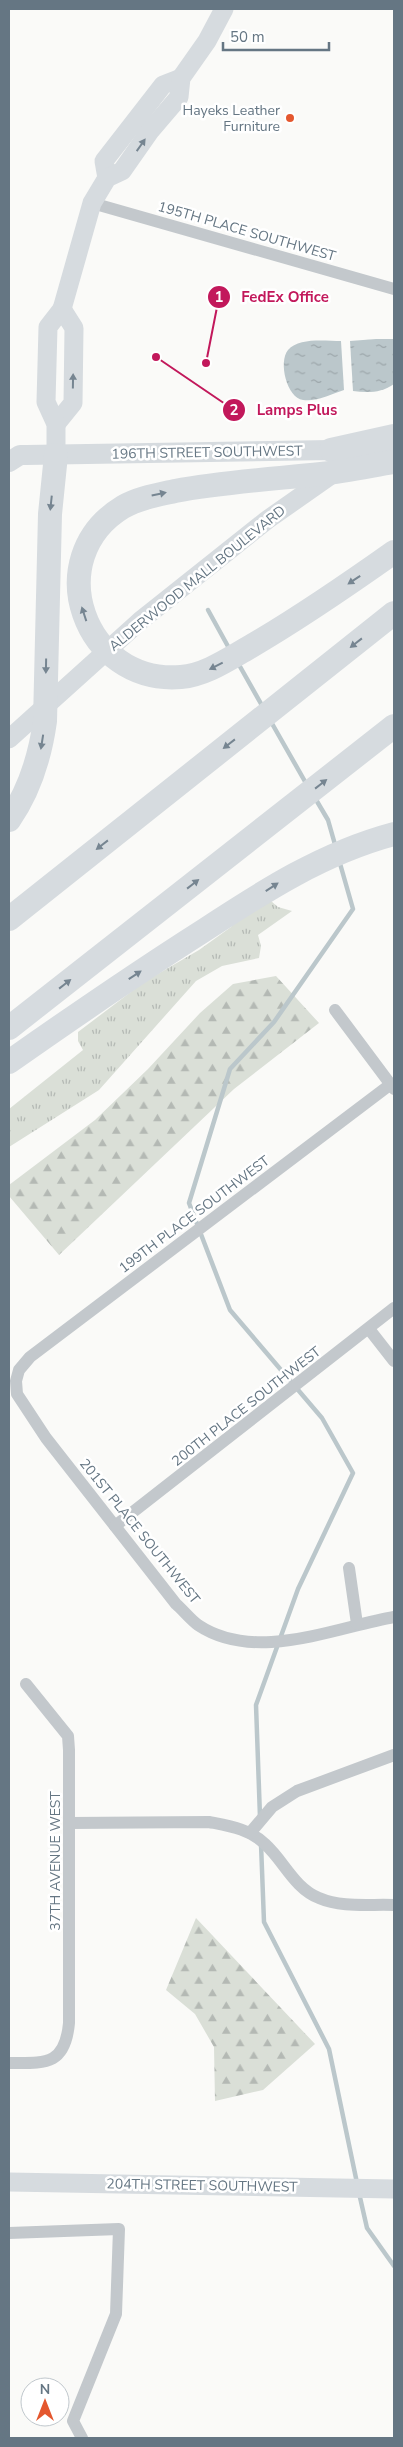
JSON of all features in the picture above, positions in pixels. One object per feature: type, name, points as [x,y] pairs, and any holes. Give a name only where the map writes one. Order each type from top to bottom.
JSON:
[{"type":"highway","points":[[331,450],[394,436]]},
{"type":"highway","points":[[9,820],[32,778],[41,750],[45,721],[50,514],[56,455]]},
{"type":"highway","points":[[394,462],[324,473],[192,488],[140,499],[114,513],[103,523],[88,545],[80,574],[80,603],[95,638],[116,660],[149,675],[183,677],[210,669],[264,638],[394,552]]},
{"type":"highway","points":[[9,919],[394,613]]},
{"type":"highway","points":[[9,1028],[394,726]]},
{"type":"highway","points":[[9,1062],[119,985],[280,881],[361,842],[394,834]]},
{"type":"main road","points":[[56,455],[56,424],[46,402],[48,327],[62,309],[92,202],[107,178],[104,161],[162,85],[181,78],[207,41],[224,9]]},
{"type":"main road","points":[[56,424],[73,403],[74,328],[62,309]]},
{"type":"main road","name":"ALDERWOOD MALL BOULEVARD","points":[[9,738],[140,621],[266,520],[394,430]]},
{"type":"main road","name":"196TH STREET SOUTHWEST","points":[[13,455],[331,450],[394,452]]},
{"type":"main road","name":"204TH STREET SOUTHWEST","points":[[9,2182],[394,2189]]},
{"type":"street","name":"195TH PLACE SOUTHWEST","points":[[92,202],[394,289]]},
{"type":"street","points":[[335,1010],[393,1086]]},
{"type":"street","name":"199TH PLACE SOUTHWEST","points":[[19,1370],[30,1357],[393,1086]]},
{"type":"street","name":"200TH PLACE SOUTHWEST","points":[[115,1526],[394,1308]]},
{"type":"street","points":[[369,1329],[394,1361]]},
{"type":"street","name":"201ST PLACE SOUTHWEST","points":[[19,1370],[16,1381],[18,1394],[46,1438],[176,1604],[198,1624],[227,1638],[246,1643],[270,1643],[394,1617]]},
{"type":"street","points":[[349,1568],[357,1624]]},
{"type":"street","name":"37TH AVENUE WEST","points":[[9,2063],[42,2062],[53,2059],[62,2052],[68,2038],[69,2023],[70,1822],[68,1736],[26,1684]]},
{"type":"street","points":[[250,1833],[272,1807],[297,1791],[394,1755]]},
{"type":"street","points":[[70,1822],[209,1822],[232,1826],[250,1833],[265,1843],[301,1888],[316,1897],[336,1904],[394,1905]]},
{"type":"street","points":[[9,2233],[119,2229],[116,2314],[73,2420],[82,2438]]},
{"type":"green space","points":[[271,901],[278,907],[292,911],[258,935],[261,946],[259,958],[222,966],[196,981],[99,1090],[9,1147],[9,1109],[83,1050],[78,1041],[78,1032],[144,982],[199,950],[231,927],[237,919]]},
{"type":"green space","points":[[276,976],[319,1023],[234,1089],[59,1255],[9,1196],[9,1185],[95,1120],[148,1069],[200,1013],[233,984]]},
{"type":"green space","points":[[196,1918],[315,2044],[263,2090],[215,2101],[214,2047],[195,2014],[166,1990]]},
{"type":"water","points":[[394,339],[394,384],[374,392],[353,391],[350,341]]},
{"type":"water","points":[[306,341],[341,341],[344,390],[313,400],[297,398],[292,393],[284,371],[285,356],[288,350]]},
{"type":"waterway","points":[[208,610],[230,650]]},
{"type":"waterway","points":[[238,663],[264,709]]},
{"type":"waterway","points":[[270,720],[307,785]]},
{"type":"waterway","points":[[315,798],[328,820],[336,848]]},
{"type":"waterway","points":[[260,1817],[256,1705],[298,1589],[353,1473],[322,1418],[230,1310],[189,1203],[230,1069],[274,1022],[353,909],[339,860]]},
{"type":"waterway","points":[[261,1844],[264,1922],[329,2049],[357,2183]]},
{"type":"waterway","points":[[359,2193],[367,2228],[394,2266]]},
{"type":"place","name":"Hayeks Leather Furniture","points":[[290,118]]},
{"type":"place","name":"Lamps Plus","points":[[156,357]]},
{"type":"place","name":"FedEx Office","points":[[206,363]]}]
